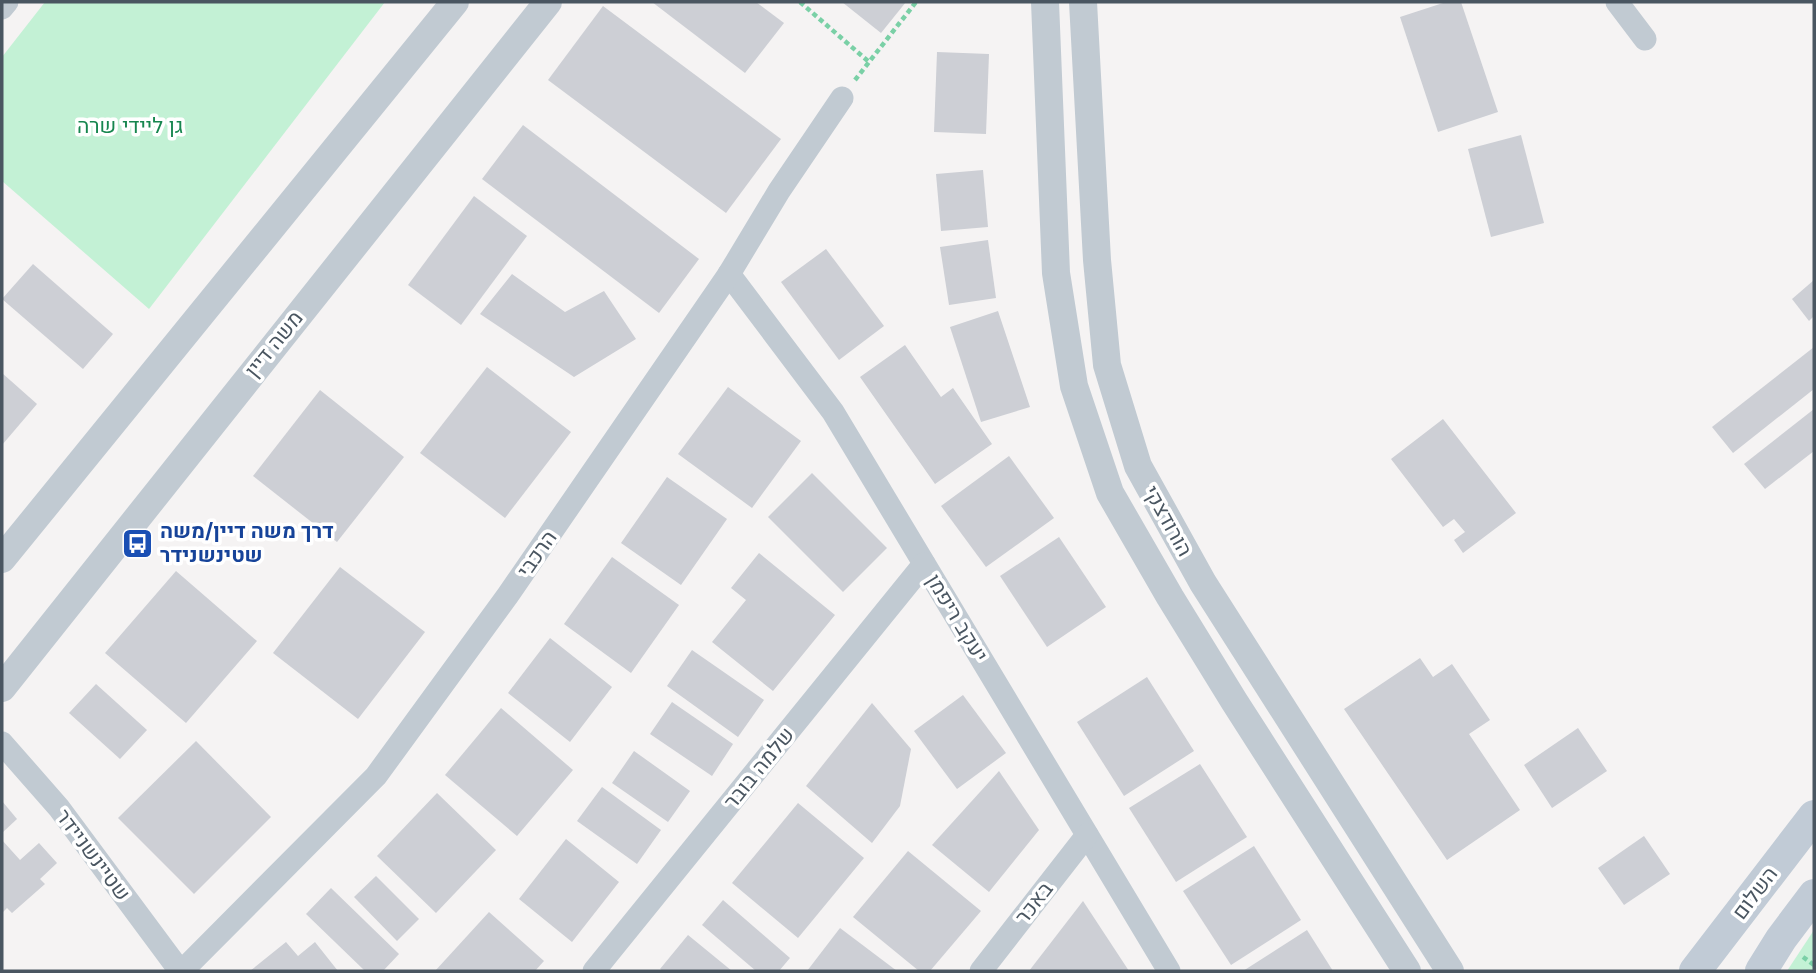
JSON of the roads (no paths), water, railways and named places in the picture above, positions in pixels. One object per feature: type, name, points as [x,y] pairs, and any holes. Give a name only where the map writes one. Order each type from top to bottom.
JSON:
[{"type":"main road","name":"השלום","points":[[1695,971],[1814,816]]},
{"type":"main road","points":[[1761,971],[1814,895]]},
{"type":"street","points":[[2,8],[7,2]]},
{"type":"street","points":[[2,559],[455,2]]},
{"type":"street","name":"משה דיין","points":[[2,688],[548,2]]},
{"type":"street","name":"הורודצקי","points":[[1045,2],[1056,273],[1074,386],[1110,493],[1227,690],[1406,971]]},
{"type":"street","name":"הורודצקי","points":[[1083,2],[1097,260],[1107,365],[1138,466],[1203,583],[1450,971]]},
{"type":"street","points":[[1617,2],[1645,39]]},
{"type":"street","name":"הרכבי","points":[[181,971],[376,776],[508,595],[729,274],[779,191],[842,98]]},
{"type":"street","name":"יעקב ריפמן","points":[[729,274],[833,412],[1169,971]]},
{"type":"street","name":"שלמה בובר","points":[[594,971],[924,564]]},
{"type":"street","name":"שטיינשניידר","points":[[2,743],[59,808],[181,971]]},
{"type":"street","name":"באכר","points":[[981,971],[1087,835]]},
{"type":"place","name":"דרך משה דיין/משה שטינשנידר","points":[[137,543]]},
{"type":"park label","name":"גן ליידי שרה","points":[[130,126]]}]
